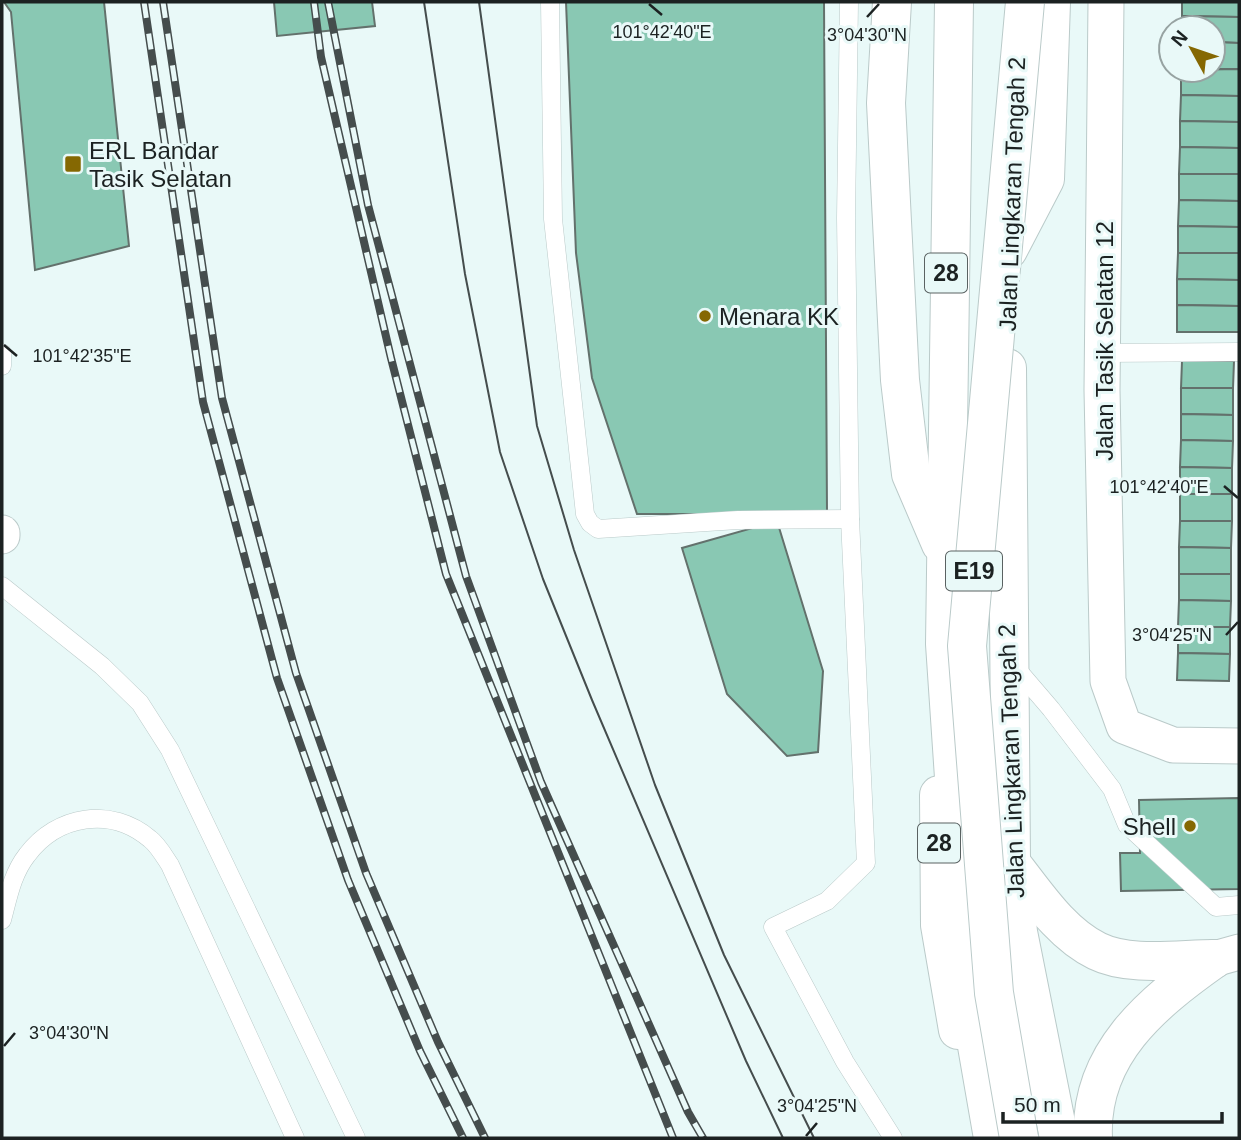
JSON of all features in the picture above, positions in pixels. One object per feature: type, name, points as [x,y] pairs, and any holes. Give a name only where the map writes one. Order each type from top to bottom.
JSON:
[{"type":"main road","points":[[892,2],[886,103],[900,380],[911,474],[941,544]]},
{"type":"main road","name":"28","points":[[953,2],[941,544],[940,925],[969,1086],[982,1138]]},
{"type":"main road","name":"E19","points":[[953,2],[945,644],[969,1000],[993,1138]]},
{"type":"main road","name":"Jalan Lingkaran Tengah 2","points":[[1019,2],[1008,250],[1011,863],[1018,932],[1059,1138]]},
{"type":"main road","name":"E19","points":[[1019,1138],[994,993],[967,646],[1025,2]]},
{"type":"main road","points":[[1008,250],[1045,179],[1052,2]]},
{"type":"main road","points":[[1011,863],[1048,909],[1077,938],[1099,952],[1133,958],[1227,955]]},
{"type":"main road","points":[[1093,1138],[1098,1090],[1114,1053],[1161,997],[1227,955]]},
{"type":"street","name":"Jalan Tasik Selatan 12","points":[[1106,2],[1102,353],[1108,681],[1124,726],[1173,744],[1239,746]]},
{"type":"lane","points":[[550,2],[553,219],[585,513],[590,523],[598,529],[738,520],[850,519]]},
{"type":"lane","points":[[849,2],[846,218],[850,519],[866,863],[827,901],[773,927],[845,1062],[893,1138]]},
{"type":"lane","points":[[1102,353],[1239,352]]},
{"type":"lane","points":[[2,353],[2,366]]},
{"type":"lane","points":[[2,586],[69,636],[140,703],[170,750],[356,1138]]},
{"type":"lane","points":[[1008,659],[1051,709],[1112,789],[1128,825],[1216,907],[1239,905]]},
{"type":"lane","points":[[2,920],[14,878],[26,856],[52,831],[84,818],[105,818],[139,830],[153,841],[170,865],[295,1138]]},
{"type":"building","name":"ERL Bandar Tasik Selatan","points":[[4,2],[104,2],[129,246],[35,270],[11,12]]},
{"type":"building","points":[[274,2],[372,2],[375,26],[277,36]]},
{"type":"building","name":"Menara KK","points":[[566,2],[824,2],[827,514],[637,514],[592,378],[576,253]]},
{"type":"building","points":[[1182,2],[1239,2],[1239,17],[1227,17],[1227,14],[1182,14]]},
{"type":"building","points":[[1227,17],[1239,17],[1239,43],[1227,43]]},
{"type":"building","points":[[1227,43],[1239,43],[1239,69],[1227,69]]},
{"type":"building","points":[[1227,69],[1239,69],[1239,96],[1181,95],[1181,84],[1227,84]]},
{"type":"building","points":[[1181,95],[1239,96],[1239,122],[1180,121]]},
{"type":"building","points":[[1180,121],[1239,122],[1239,148],[1180,147]]},
{"type":"building","points":[[1180,147],[1239,148],[1239,174],[1179,174]]},
{"type":"building","points":[[1179,174],[1239,174],[1239,201],[1179,200]]},
{"type":"building","points":[[1179,200],[1239,201],[1239,227],[1178,226]]},
{"type":"building","points":[[1178,226],[1239,227],[1239,253],[1178,253]]},
{"type":"building","points":[[1178,253],[1239,253],[1239,280],[1177,279]]},
{"type":"building","points":[[1177,279],[1239,280],[1239,306],[1177,305]]},
{"type":"building","points":[[1177,305],[1239,306],[1239,332],[1177,332]]},
{"type":"building","points":[[1182,361],[1234,361],[1233,388],[1181,388]]},
{"type":"building","points":[[1181,388],[1233,388],[1233,415],[1181,414]]},
{"type":"building","points":[[1181,414],[1233,415],[1233,441],[1181,440]]},
{"type":"building","points":[[1181,440],[1233,441],[1232,468],[1180,467]]},
{"type":"building","points":[[1180,467],[1232,468],[1232,494],[1180,494]]},
{"type":"building","points":[[1180,494],[1232,494],[1232,521],[1180,521]]},
{"type":"building","points":[[777,521],[823,671],[818,752],[787,756],[727,694],[682,548]]},
{"type":"building","points":[[1180,521],[1232,521],[1231,548],[1179,547]]},
{"type":"building","points":[[1179,547],[1231,548],[1231,574],[1179,574]]},
{"type":"building","points":[[1179,574],[1231,574],[1231,601],[1179,600]]},
{"type":"building","points":[[1179,600],[1231,601],[1230,627],[1178,627]]},
{"type":"building","points":[[1178,627],[1230,627],[1230,654],[1178,653]]},
{"type":"building","points":[[1178,653],[1230,654],[1229,681],[1177,680]]},
{"type":"building","name":"Shell","points":[[1239,798],[1239,889],[1121,891],[1120,853],[1140,853],[1139,800]]},
{"type":"tram line","points":[[424,2],[465,274],[500,452],[543,579],[592,700],[746,1061],[783,1138]]},
{"type":"tram line","points":[[479,2],[537,426],[574,550],[655,785],[724,955],[814,1138]]},
{"type":"railway","points":[[144,2],[203,402],[277,678],[348,880],[420,1051],[463,1138]]},
{"type":"railway","points":[[163,2],[222,398],[296,673],[366,873],[438,1042],[485,1138]]},
{"type":"railway","points":[[314,2],[321,57],[391,358],[446,574],[673,1138]]},
{"type":"railway","points":[[328,2],[368,205],[466,576],[541,782],[688,1112],[703,1138]]},
{"type":"place","name":"ERL Bandar Tasik Selatan","points":[[73,164]]},
{"type":"place","name":"Menara KK","points":[[705,316]]},
{"type":"place","name":"Shell","points":[[1190,826]]}]
